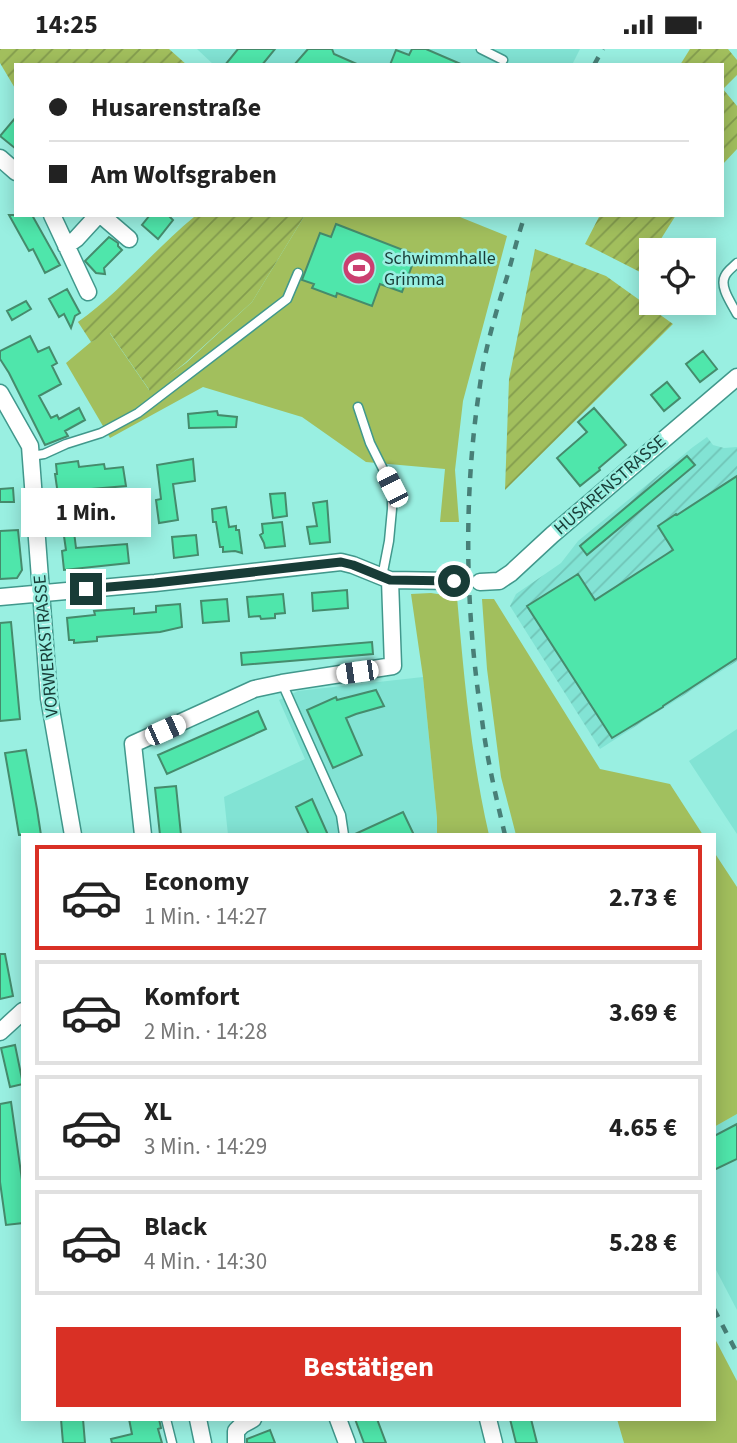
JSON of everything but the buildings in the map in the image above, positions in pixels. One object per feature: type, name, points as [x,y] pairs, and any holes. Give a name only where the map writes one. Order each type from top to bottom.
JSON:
[{"type":"street","points":[[0,158],[14,170]]},
{"type":"street","points":[[52,217],[88,292]]},
{"type":"street","points":[[66,246],[97,217]]},
{"type":"street","points":[[102,217],[129,239]]},
{"type":"street","name":"HUSARENSTRASSE","points":[[480,582],[499,581],[511,573],[737,377]]},
{"type":"street","name":"VORWERKSTRASSE","points":[[0,393],[30,446],[49,698],[73,833]]},
{"type":"street","points":[[0,597],[341,562],[386,579],[454,581]]},
{"type":"street","points":[[144,833],[133,744],[254,689],[393,666],[386,579]]},
{"type":"street","points":[[0,1031],[21,1013]]},
{"type":"street","points":[[198,1421],[204,1443]]},
{"type":"street","points":[[236,1443],[236,1431],[249,1421]]},
{"type":"street","points":[[339,1421],[347,1443]]},
{"type":"street","points":[[488,1421],[494,1443]]},
{"type":"lane","points":[[481,49],[503,60]]},
{"type":"lane","points":[[737,263],[723,279],[724,288],[737,314]]},
{"type":"lane","points":[[31,456],[44,454],[101,433],[138,413],[287,299],[298,273]]},
{"type":"lane","points":[[358,407],[370,443],[392,487],[386,579]]},
{"type":"lane","points":[[282,683],[341,815],[344,833]]},
{"type":"lane","points":[[166,1421],[172,1443]]},
{"type":"shaded area","points":[[0,49],[169,49],[185,63],[14,63],[14,87],[0,63]]},
{"type":"shaded area","points":[[197,49],[580,49],[573,63],[212,63]]},
{"type":"shaded area","points":[[690,49],[728,49],[737,60],[737,75],[724,88],[724,63],[681,63]]},
{"type":"shaded area","points":[[724,90],[737,106],[737,149],[724,163]]},
{"type":"shaded area","points":[[194,217],[304,217],[252,302],[150,391],[110,333],[91,342],[78,322],[123,284]]},
{"type":"shaded area","points":[[304,217],[460,217],[507,236],[463,401],[455,470],[459,522],[440,522],[445,469],[366,462],[302,417],[203,387],[110,438],[66,363],[91,342],[109,332],[149,390],[186,363],[252,302]]},
{"type":"shaded area","points":[[599,217],[675,217],[662,238],[639,238],[639,271],[585,244]]},
{"type":"shaded area","points":[[535,249],[606,276],[639,300],[639,315],[660,315],[673,324],[505,490],[509,379]]},
{"type":"shaded area","points":[[707,437],[713,445],[737,447],[737,661],[600,749],[510,606],[516,594],[561,563],[578,541]]},
{"type":"shaded area","points":[[431,593],[457,597],[473,747],[489,833],[437,833],[423,677],[411,594]]},
{"type":"shaded area","points":[[482,599],[494,599],[600,769],[670,784],[702,833],[515,833],[501,777],[487,669]]},
{"type":"shaded area","points":[[423,677],[437,833],[228,833],[224,797],[305,759],[279,700],[298,691]]},
{"type":"shaded area","points":[[737,729],[737,834],[689,761]]},
{"type":"shaded area","points":[[716,855],[737,887],[737,1114],[716,1126]]},
{"type":"shaded area","points":[[737,1114],[737,1310],[716,1270],[716,1126]]},
{"type":"shaded area","points":[[716,1341],[737,1381],[737,1443],[624,1443],[618,1421],[716,1421]]},
{"type":"tunnel","points":[[454,581],[480,582]]},
{"type":"railway","points":[[595,63],[603,49]]},
{"type":"railway","points":[[505,833],[486,749],[476,679],[469,595],[469,510],[482,371],[524,217]]},
{"type":"railway","points":[[716,1313],[737,1353]]},
{"type":"place","name":"Schwimmhalle Grimma","points":[[359,268]]},
{"type":"route","points":[[86,589],[341,562],[390,580],[454,581]]}]
